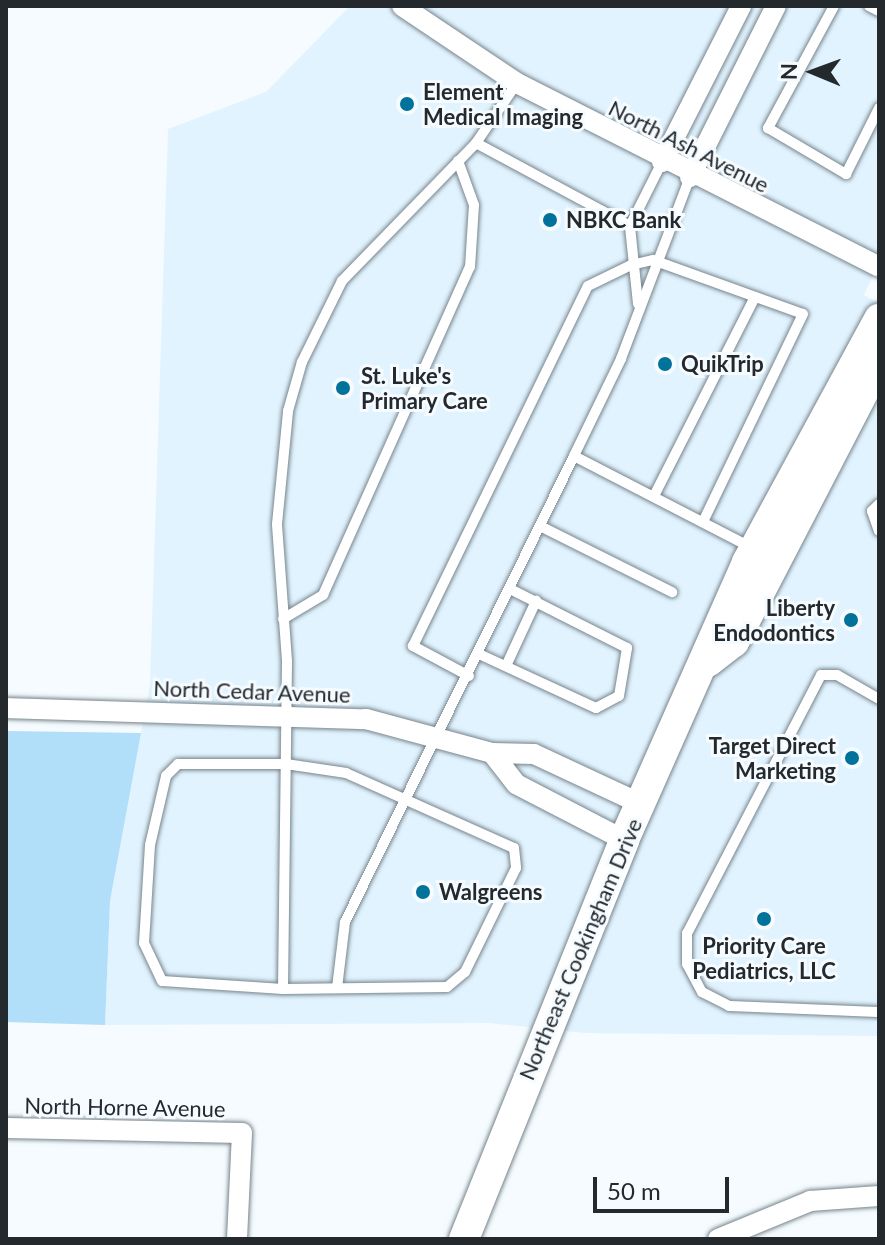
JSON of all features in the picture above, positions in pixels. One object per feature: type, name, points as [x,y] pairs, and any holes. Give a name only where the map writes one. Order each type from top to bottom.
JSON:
[{"type":"main road","name":"Northeast Cookingham Drive","points":[[464,1239],[624,840],[706,664],[754,549],[879,319]]},
{"type":"main road","name":"Northeast Cookingham Drive","points":[[706,664],[734,642],[879,362]]},
{"type":"street","name":"North Ash Avenue","points":[[402,6],[517,83],[690,177],[879,267]]},
{"type":"street","points":[[662,162],[741,6]]},
{"type":"street","points":[[690,177],[776,6]]},
{"type":"street","name":"North Cedar Avenue","points":[[6,708],[286,712],[442,735],[492,753],[534,754],[641,804]]},
{"type":"street","points":[[492,753],[516,784],[624,840]]},
{"type":"street","name":"North Horne Avenue","points":[[6,1128],[242,1133],[237,1239]]},
{"type":"street","points":[[718,1239],[749,1220],[810,1201],[879,1196]]},
{"type":"lane","points":[[834,6],[768,128],[846,174],[879,108]]},
{"type":"lane","points":[[869,6],[879,11]]},
{"type":"lane","points":[[283,989],[286,712],[277,524],[283,436],[302,362],[342,281],[476,143],[517,83]]},
{"type":"lane","points":[[476,143],[630,226]]},
{"type":"lane","points":[[283,619],[323,595],[470,267],[474,205],[458,161]]},
{"type":"lane","points":[[638,307],[631,265],[630,226],[662,162]]},
{"type":"lane","points":[[337,988],[345,922],[442,735],[574,456],[690,177]]},
{"type":"lane","points":[[469,676],[413,646],[588,286],[631,265],[653,260],[803,314],[703,522]]},
{"type":"lane","points":[[654,496],[755,297]]},
{"type":"lane","points":[[574,456],[754,549]]},
{"type":"lane","points":[[879,504],[872,511],[879,531]]},
{"type":"lane","points":[[540,526],[672,592]]},
{"type":"lane","points":[[479,654],[596,708],[619,696],[627,648],[510,589]]},
{"type":"lane","points":[[506,666],[536,601]]},
{"type":"lane","points":[[879,699],[837,675],[821,675],[687,933],[687,964],[702,992],[729,1006],[879,1012]]},
{"type":"lane","points":[[178,764],[286,764],[346,773],[410,796],[514,848],[516,868],[465,972],[447,987],[283,989],[162,981],[144,943],[150,845],[166,776],[178,764]]},
{"type":"shaded area","points":[[350,6],[879,6],[879,262],[864,295],[879,303],[879,1036],[585,1033],[489,1023],[105,1025],[110,901],[150,684],[168,129],[266,92]]},
{"type":"shaded area","points":[[6,731],[141,733],[110,901],[105,1025],[6,1022]]},
{"type":"place","name":"Element Medical Imaging","points":[[407,104]]},
{"type":"place","name":"NBKC Bank","points":[[550,220]]},
{"type":"place","name":"QuikTrip","points":[[665,364]]},
{"type":"place","name":"St. Luke's Primary Care","points":[[343,388]]},
{"type":"place","name":"Liberty Endodontics","points":[[851,620]]},
{"type":"place","name":"Target Direct Marketing","points":[[852,758]]},
{"type":"place","name":"Walgreens","points":[[423,892]]},
{"type":"place","name":"Priority Care Pediatrics, LLC","points":[[764,919]]}]
